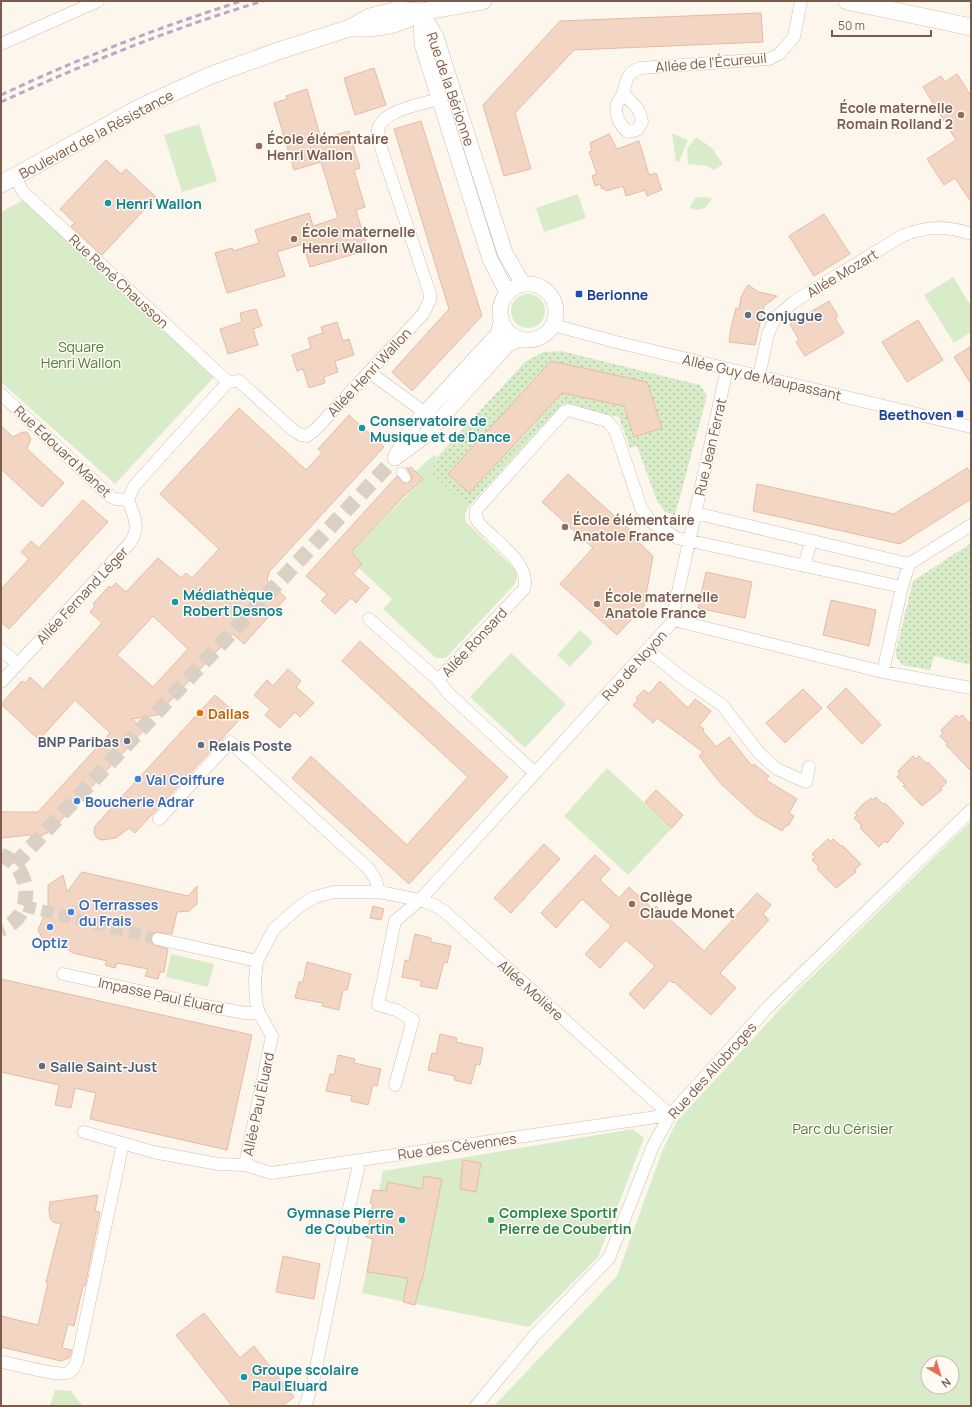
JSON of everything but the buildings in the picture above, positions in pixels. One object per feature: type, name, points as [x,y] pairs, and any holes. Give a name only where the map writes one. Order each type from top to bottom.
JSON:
[{"type":"main road","name":"Boulevard de la Résistance","points":[[8,180],[141,107],[189,86],[278,51],[350,28],[370,17],[397,10],[421,12],[483,1]]},
{"type":"main road","points":[[847,1],[971,27]]},
{"type":"street","points":[[1,44],[98,1]]},
{"type":"street","name":"Allée de l'Écureuil","points":[[623,94],[628,75],[640,68],[768,59],[779,54],[794,37],[801,1]]},
{"type":"street","name":"Rue de la Bérionne","points":[[421,12],[422,44],[490,259],[507,292]]},
{"type":"street","name":"Rue de la Bérionne","points":[[421,12],[436,37],[505,253],[523,284]]},
{"type":"street","name":"Allée Henri Wallon","points":[[228,382],[239,380],[293,430],[301,435],[307,436],[316,429],[423,314],[430,300],[428,287],[380,145],[378,130],[383,120],[394,112],[439,98]]},
{"type":"street","name":"Rue René Chausson","points":[[8,180],[23,192],[228,382]]},
{"type":"street","name":"Allée Mozart","points":[[759,376],[768,334],[776,317],[795,301],[902,236],[915,230],[931,227],[951,229],[971,234]]},
{"type":"street","points":[[523,284],[539,285],[551,295],[556,310],[553,325],[542,336],[535,339],[520,339],[508,344],[425,436],[395,458],[413,426],[498,334],[501,322],[500,306],[507,292],[514,287],[523,284]]},
{"type":"street","points":[[501,322],[506,330],[520,339]]},
{"type":"street","name":"Allée Guy de Maupassant","points":[[553,325],[727,369],[971,427]]},
{"type":"street","name":"Rue Jean Ferrat","points":[[674,620],[674,610],[688,541],[727,369]]},
{"type":"street","points":[[369,372],[426,412],[437,423]]},
{"type":"street","points":[[128,500],[134,486],[228,382]]},
{"type":"street","name":"Rue Edouard Manet","points":[[1,394],[111,497],[115,499],[128,500]]},
{"type":"street","name":"Allée Ronsard","points":[[536,773],[448,693],[438,680],[524,589],[526,583],[524,572],[519,563],[484,530],[476,518],[476,510],[564,412],[568,410],[607,421],[615,430],[643,512],[662,530],[677,538],[688,541]]},
{"type":"street","name":"Allée Fernand Léger","points":[[1,682],[130,543],[137,530],[137,524],[128,500]]},
{"type":"street","points":[[695,513],[909,564]]},
{"type":"street","points":[[884,672],[902,587],[909,564],[971,524]]},
{"type":"street","points":[[688,541],[902,587]]},
{"type":"street","points":[[804,566],[811,541]]},
{"type":"street","points":[[369,619],[438,680]]},
{"type":"street","name":"Rue de Noyon","points":[[395,1085],[413,1020],[396,1010],[378,1005],[395,921],[420,900],[674,620],[884,672],[971,688]]},
{"type":"street","points":[[1,650],[18,664]]},
{"type":"street","points":[[648,650],[681,678],[722,705],[759,752],[778,769],[806,782],[809,767]]},
{"type":"street","points":[[159,819],[230,742],[369,869],[376,880],[379,892]]},
{"type":"street","name":"Rue des Allobroges","points":[[476,1406],[534,1336],[609,1258],[653,1146],[670,1115],[793,982],[971,810]]},
{"type":"street","name":"Allée Paul Éluard","points":[[84,1132],[153,1152],[218,1164],[245,1165],[272,1036],[260,1013],[254,991],[257,961],[274,929],[296,910],[315,897],[334,892],[379,892]]},
{"type":"street","name":"Allée Molière","points":[[379,892],[420,900],[434,905],[444,911],[670,1115]]},
{"type":"street","points":[[158,939],[257,961]]},
{"type":"street","name":"Impasse Paul Éluard","points":[[63,974],[212,1007],[245,1013],[260,1013]]},
{"type":"street","name":"Rue des Cévennes","points":[[245,1165],[271,1173],[670,1115]]},
{"type":"street","points":[[1,1362],[56,1374],[68,1373],[73,1369],[77,1361],[123,1143]]},
{"type":"street","points":[[305,1406],[314,1383],[342,1239],[360,1160]]},
{"type":"green space","points":[[199,124],[217,181],[182,192],[164,135]]},
{"type":"green space","points":[[672,133],[688,140],[679,162],[676,161]]},
{"type":"green space","points":[[696,137],[712,148],[723,164],[714,170],[707,166],[688,164],[687,149]]},
{"type":"green space","points":[[578,194],[586,218],[544,232],[536,208]]},
{"type":"green space","points":[[696,197],[712,198],[705,208],[697,210],[689,208]]},
{"type":"green space","name":"Square Henri Wallon","points":[[25,199],[214,377],[115,484],[1,382],[1,212]]},
{"type":"green space","points":[[953,277],[971,306],[971,332],[954,343],[924,295]]},
{"type":"green space","points":[[528,294],[534,295],[540,299],[544,305],[544,317],[540,323],[534,327],[528,328],[522,327],[516,323],[512,317],[511,311],[512,305],[516,299],[522,295]]},
{"type":"green space","points":[[561,351],[700,385],[707,396],[675,515],[665,512],[657,501],[637,446],[630,448],[619,417],[563,404],[468,507],[432,473],[437,457],[525,362],[543,352]]},
{"type":"green space","points":[[434,455],[437,457],[432,473],[468,507],[465,515],[466,522],[515,569],[517,577],[514,585],[446,658],[436,658],[383,609],[392,599],[359,568],[362,564],[351,552],[421,481],[422,478],[416,471]]},
{"type":"green space","points":[[971,543],[971,665],[934,656],[930,670],[902,665],[896,656],[896,651],[913,581]]},
{"type":"green space","points":[[580,630],[593,642],[570,667],[557,655]]},
{"type":"green space","points":[[511,653],[566,704],[525,748],[470,697]]},
{"type":"green space","points":[[607,768],[672,828],[628,875],[564,816]]},
{"type":"green space","name":"Parc du Cérisier","points":[[971,821],[971,1406],[494,1406],[617,1276],[663,1149],[677,1121],[795,993]]},
{"type":"green space","points":[[171,954],[214,964],[208,987],[166,977]]},
{"type":"green space","name":"Complexe Sportif Pierre de Coubertin","points":[[633,1129],[644,1138],[598,1257],[529,1327],[362,1293],[373,1240],[366,1237],[373,1204],[370,1203],[373,1190],[379,1190],[383,1171]]},
{"type":"green space","points":[[55,1390],[71,1391],[83,1406],[50,1406]]},
{"type":"tunnel","points":[[15,864],[395,458]]},
{"type":"tunnel","points":[[1,855],[12,861],[19,870],[24,881],[26,892],[24,904],[20,914],[12,923],[1,929]]},
{"type":"tunnel","points":[[24,906],[158,939]]},
{"type":"railway","points":[[1,95],[60,68],[120,44],[180,21],[242,1]]},
{"type":"railway","points":[[1,102],[130,47],[229,11],[263,1]]},
{"type":"place","name":"École maternelle Romain Rolland 2","points":[[961,115]]},
{"type":"place","name":"École élémentaire Henri Wallon","points":[[259,146]]},
{"type":"place","name":"Henri Wallon","points":[[108,203]]},
{"type":"place","name":"École maternelle Henri Wallon","points":[[294,239]]},
{"type":"place","name":"Berionne","points":[[579,294]]},
{"type":"place","name":"Conjugue","points":[[748,315]]},
{"type":"place","name":"Beethoven","points":[[960,414]]},
{"type":"place","name":"Conservatoire de Musique et de Dance","points":[[362,428]]},
{"type":"place","name":"École élémentaire Anatole France","points":[[565,527]]},
{"type":"place","name":"Médiathèque Robert Desnos","points":[[175,602]]},
{"type":"place","name":"École maternelle Anatole France","points":[[597,604]]},
{"type":"place","name":"Dallas","points":[[200,713]]},
{"type":"place","name":"BNP Paribas","points":[[127,741]]},
{"type":"place","name":"Relais Poste","points":[[201,745]]},
{"type":"place","name":"Val Coiffure","points":[[138,779]]},
{"type":"place","name":"Boucherie Adrar","points":[[77,801]]},
{"type":"place","name":"Collège Claude Monet","points":[[632,904]]},
{"type":"place","name":"O Terrasses du Frais","points":[[71,912]]},
{"type":"place","name":"Optiz","points":[[50,927]]},
{"type":"place","name":"Salle Saint-Just","points":[[42,1066]]},
{"type":"place","name":"Gymnase Pierre de Coubertin","points":[[402,1220]]},
{"type":"place","name":"Complexe Sportif Pierre de Coubertin","points":[[491,1220]]},
{"type":"place","name":"Groupe scolaire Paul Eluard","points":[[244,1377]]}]
